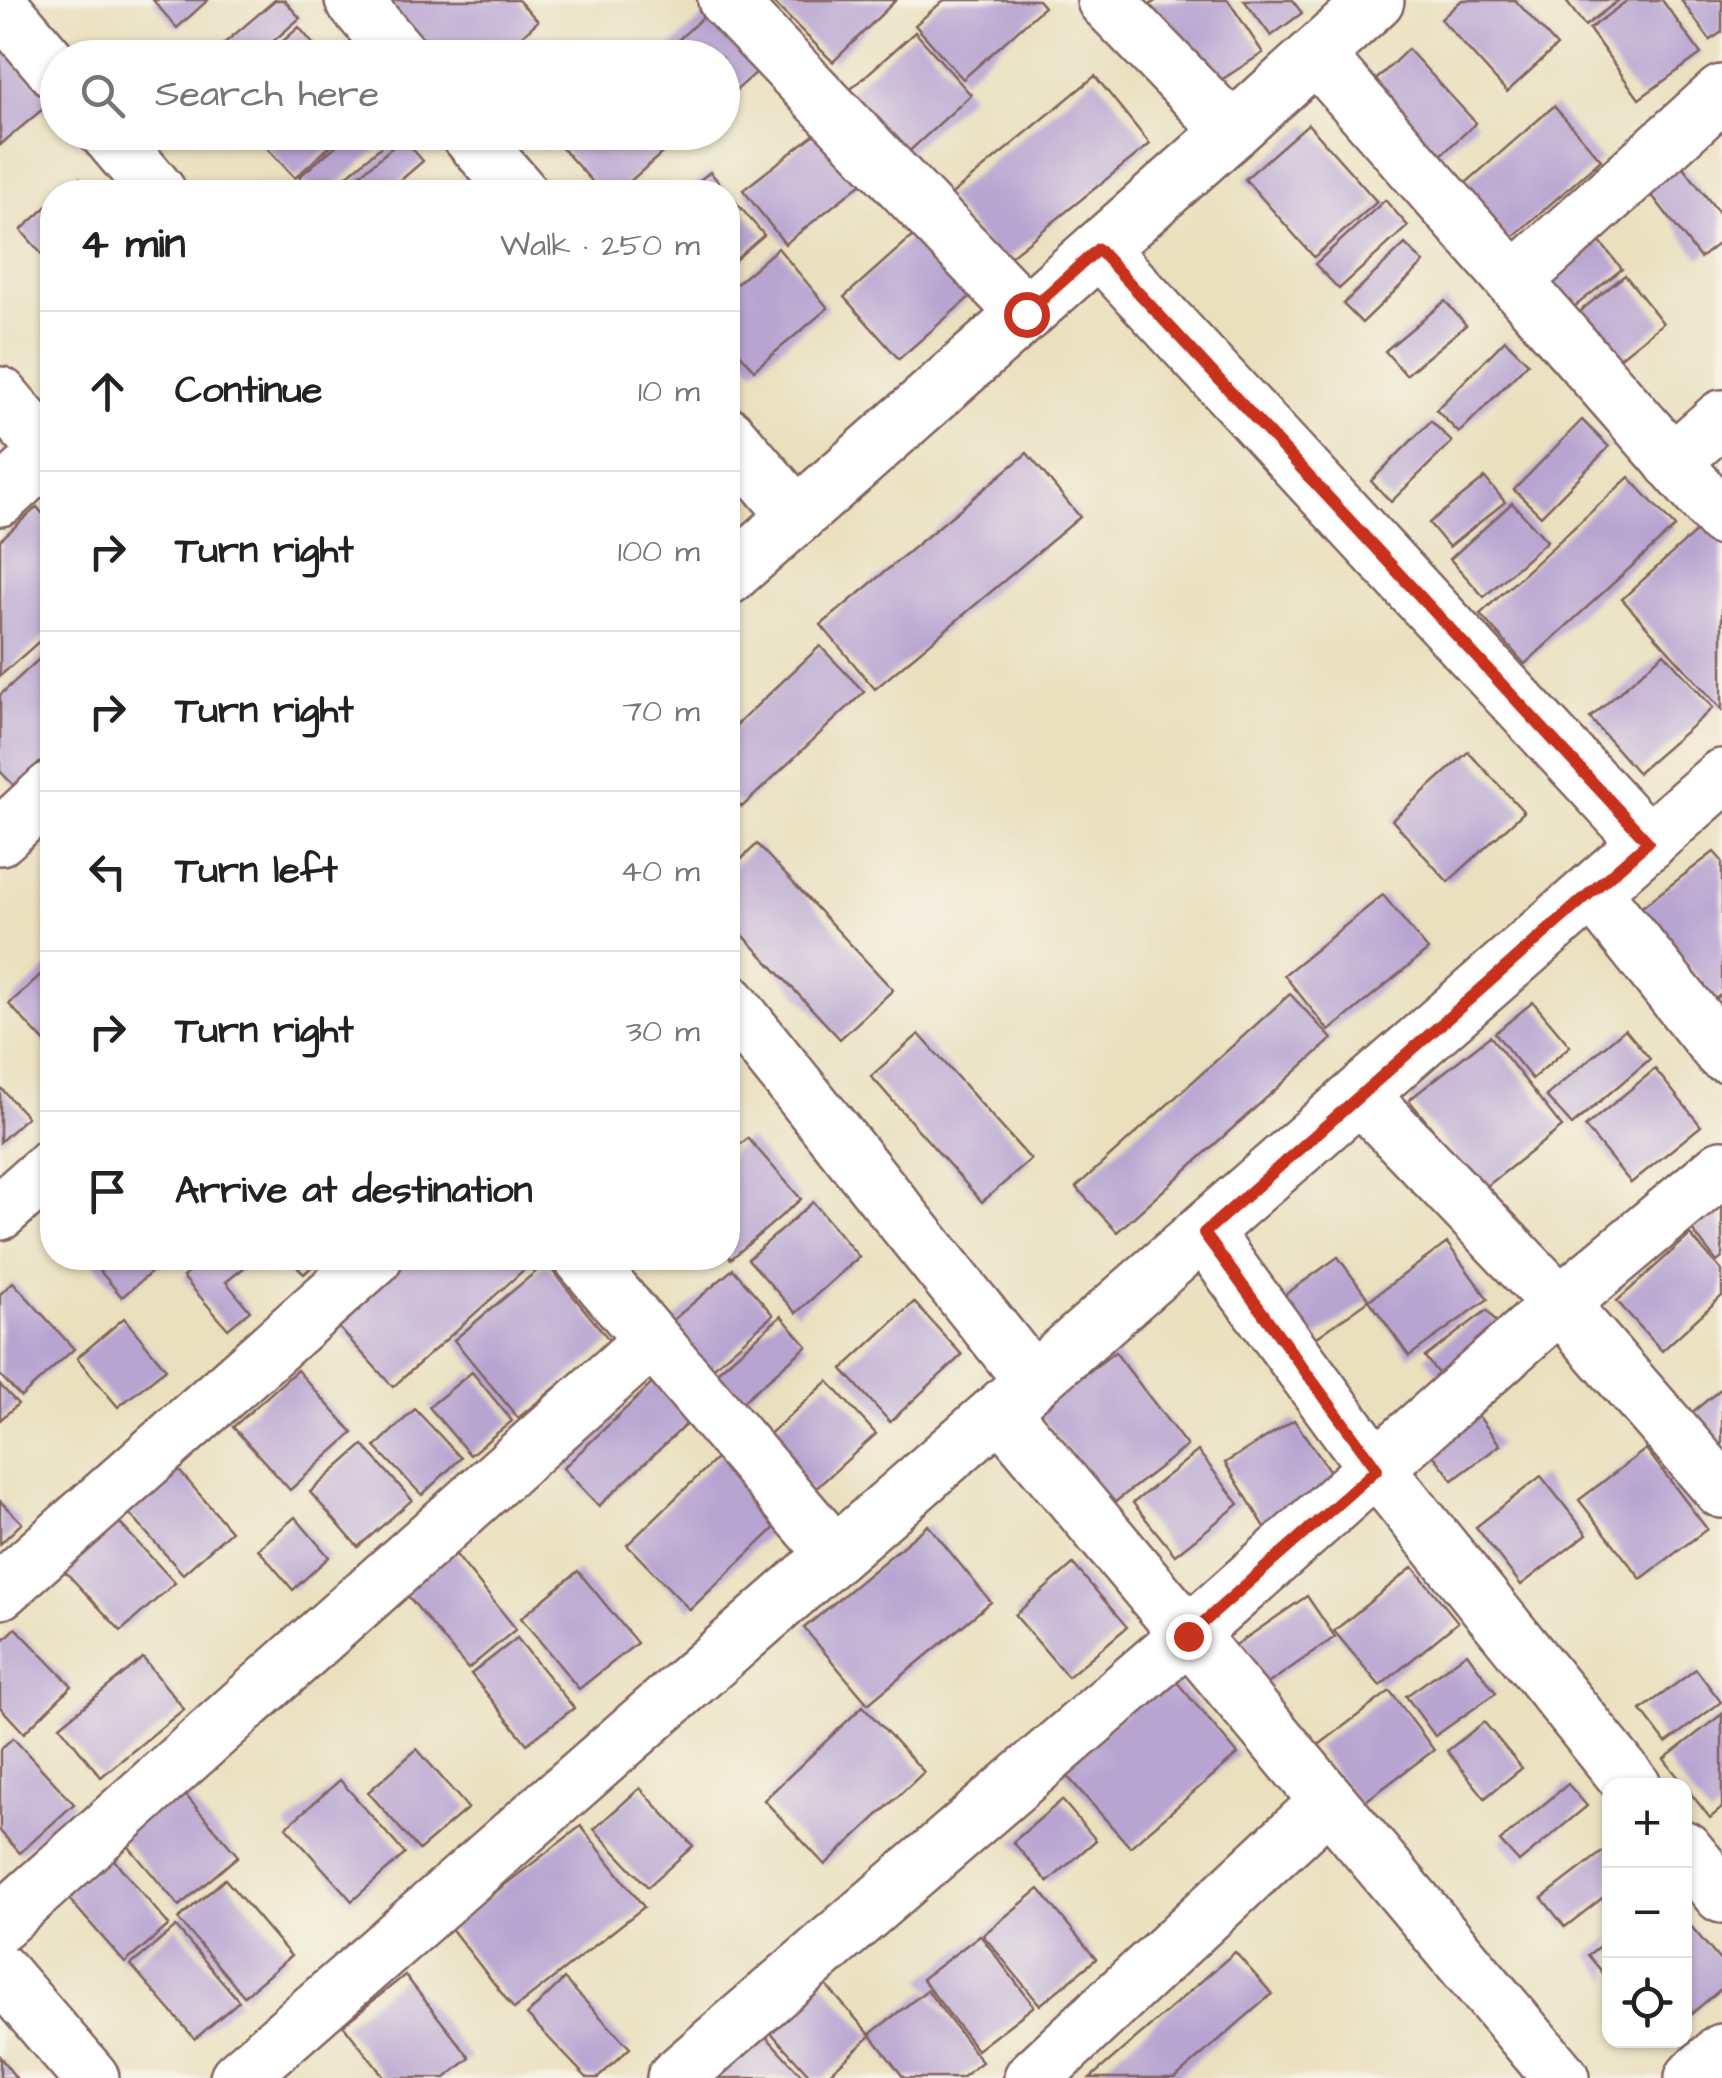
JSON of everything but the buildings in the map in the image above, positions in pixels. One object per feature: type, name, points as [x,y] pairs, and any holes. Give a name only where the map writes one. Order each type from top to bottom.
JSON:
[{"type":"street","points":[[353,0],[387,40]]},
{"type":"street","points":[[726,0],[1026,314]]},
{"type":"street","points":[[1105,0],[1232,131]]},
{"type":"street","points":[[740,566],[1376,0]]},
{"type":"street","points":[[0,5],[40,52]]},
{"type":"street","points":[[1316,55],[1722,518]]},
{"type":"street","points":[[1514,281],[1722,93]]},
{"type":"street","points":[[122,150],[148,180]]},
{"type":"street","points":[[483,150],[509,180]]},
{"type":"street","points":[[1098,249],[1648,842]]},
{"type":"street","points":[[0,395],[40,442]]},
{"type":"street","points":[[1672,462],[1722,418]]},
{"type":"street","points":[[740,449],[797,516]]},
{"type":"street","points":[[0,498],[40,464]]},
{"type":"street","points":[[238,2078],[1722,777]]},
{"type":"street","points":[[0,837],[40,800]]},
{"type":"street","points":[[1592,891],[1722,1053]]},
{"type":"street","points":[[740,1017],[1188,1636],[1561,2078]]},
{"type":"street","points":[[1360,1095],[1560,1304],[1722,1490]]},
{"type":"street","points":[[675,2078],[1188,1636],[1560,1304],[1722,1168]]},
{"type":"street","points":[[0,1212],[40,1177]]},
{"type":"street","points":[[1204,1233],[1377,1469],[1627,1778]]},
{"type":"street","points":[[0,1591],[361,1270]]},
{"type":"street","points":[[592,1270],[835,1554]]},
{"type":"street","points":[[0,1923],[652,1340]]},
{"type":"street","points":[[1032,2078],[1327,1803]]},
{"type":"street","points":[[1692,1859],[1722,1896]]},
{"type":"street","points":[[0,1972],[90,2078]]},
{"type":"street","points":[[1693,2078],[1722,2052]]},
{"type":"route","points":[[1026,314],[1098,249],[1648,842],[1204,1233],[1377,1469],[1188,1636]]}]
